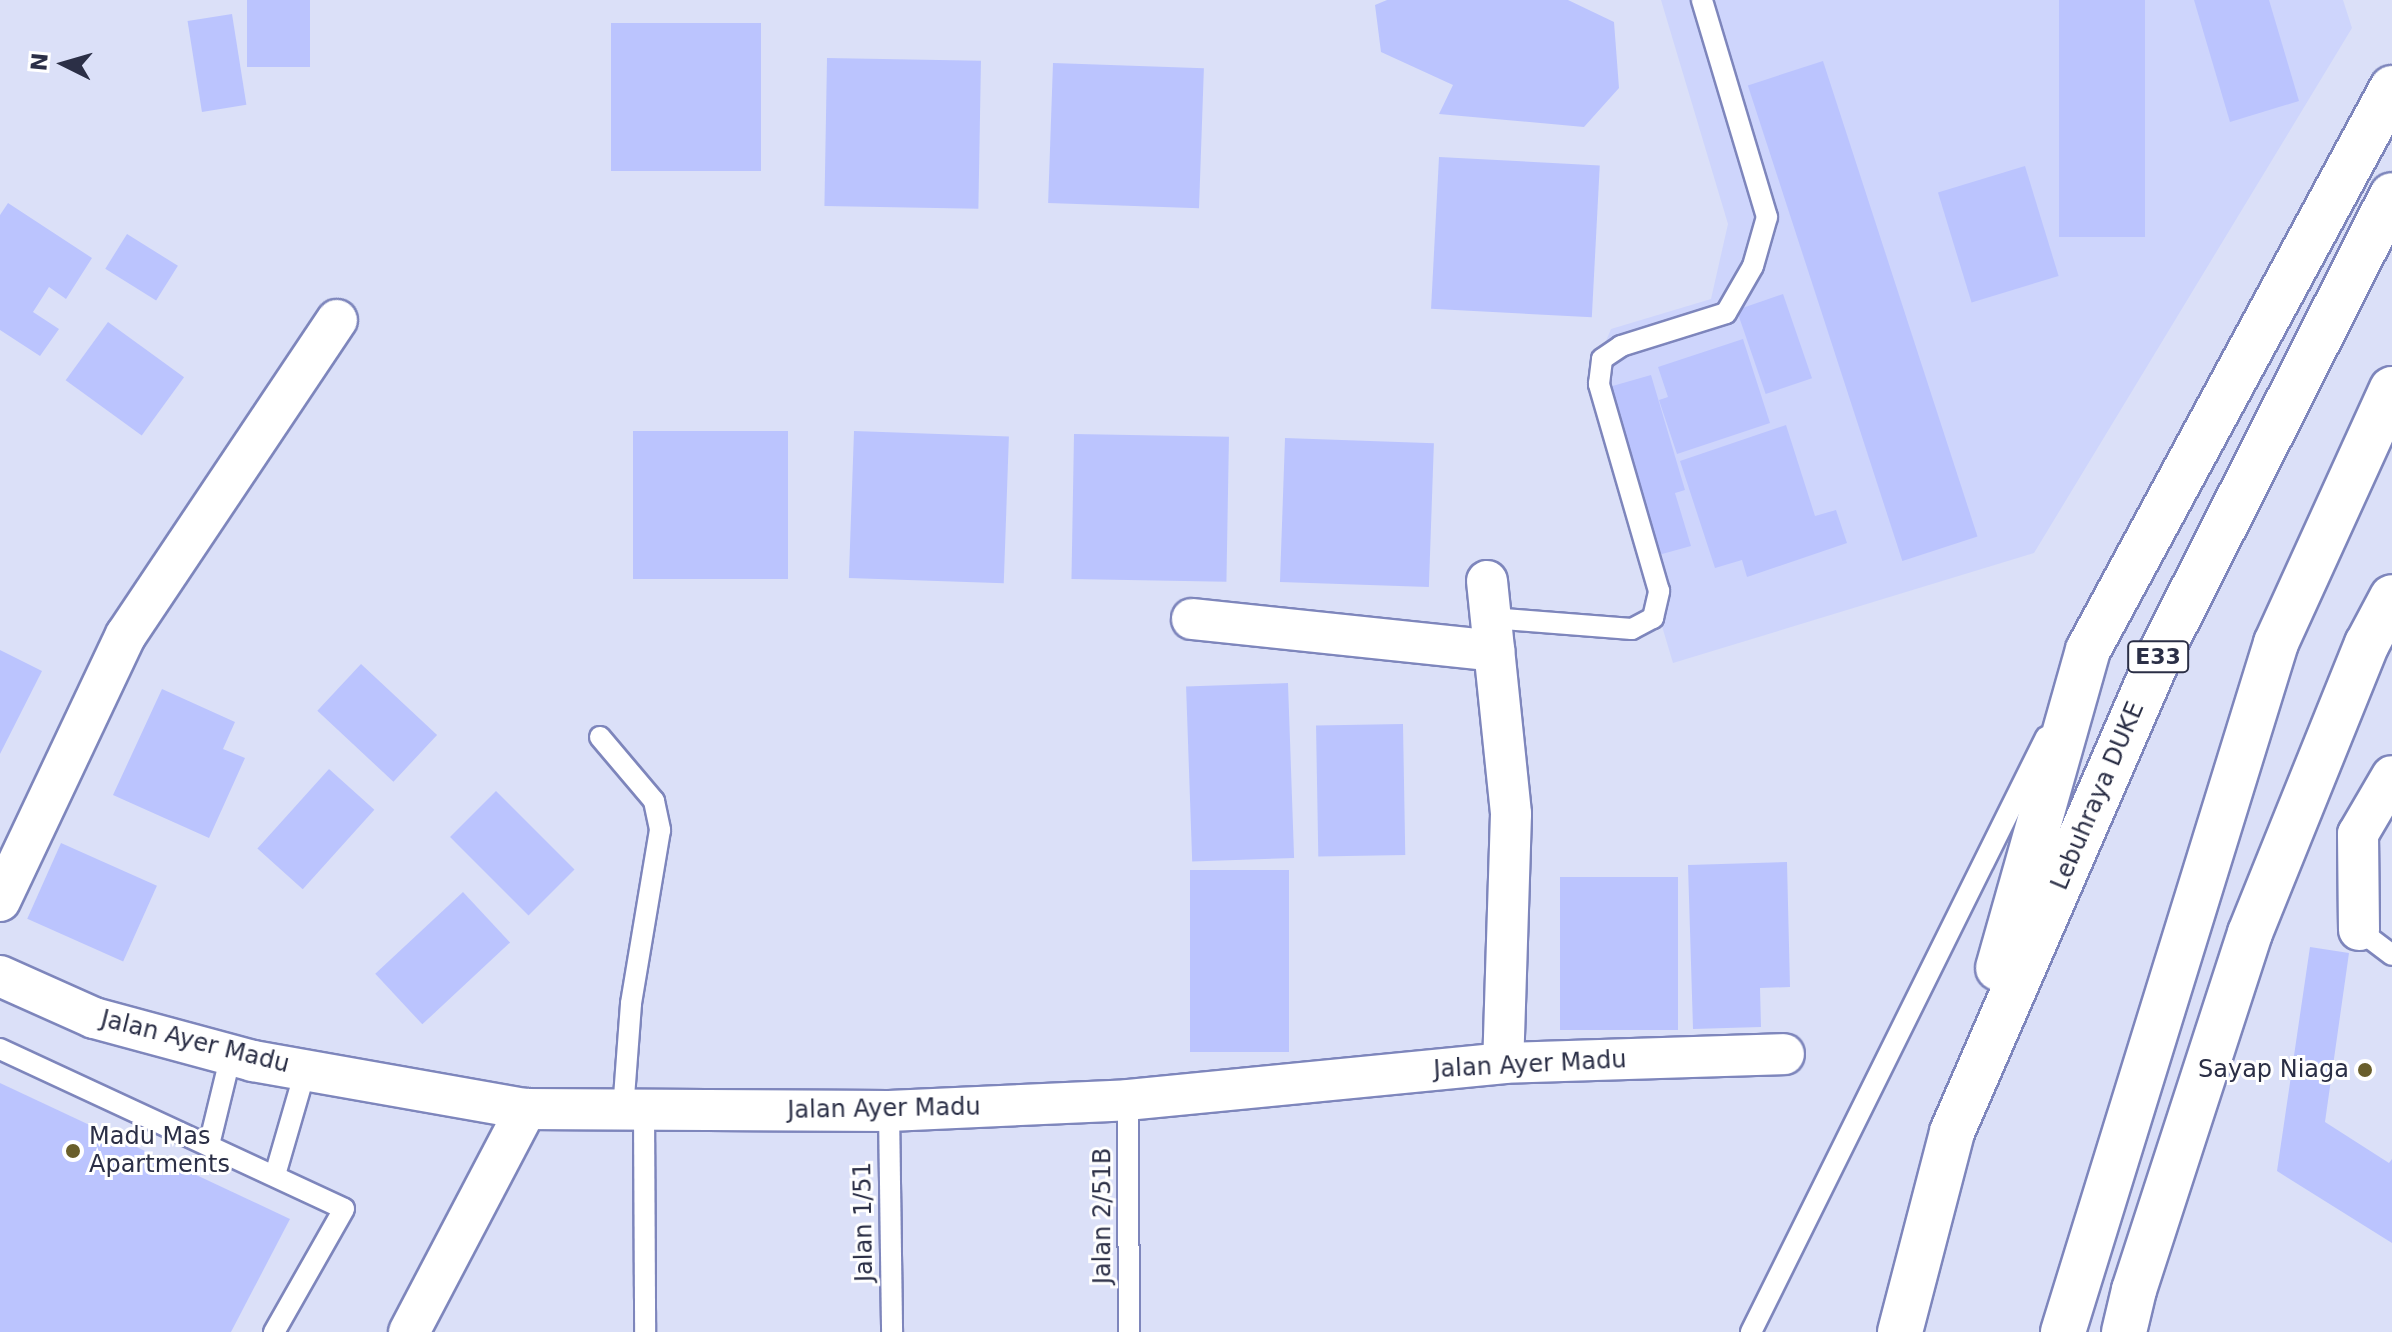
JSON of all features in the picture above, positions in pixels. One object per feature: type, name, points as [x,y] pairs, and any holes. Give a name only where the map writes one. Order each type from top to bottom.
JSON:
[{"type":"highway","points":[[1952,1132],[2088,650],[2392,88]]},
{"type":"highway","name":"Lebuhraya DUKE","points":[[1900,1332],[1952,1132],[2160,654],[2392,195]]},
{"type":"highway","points":[[2063,1332],[2276,643],[2392,389]]},
{"type":"highway","points":[[2124,1332],[2134,1290],[2250,933],[2367,644],[2392,597]]},
{"type":"street","points":[[0,901],[126,635],[337,320]]},
{"type":"street","points":[[1192,619],[1491,617],[1511,814],[1503,1063]]},
{"type":"street","points":[[2359,930],[2358,834],[2392,776]]},
{"type":"street","name":"Jalan Ayer Madu","points":[[0,976],[94,1018],[231,1055],[526,1109],[889,1111],[1128,1100],[1503,1063],[1784,1054]]},
{"type":"street","points":[[409,1332],[526,1109]]},
{"type":"lane","points":[[1491,617],[1632,629],[1653,618],[1659,591],[1599,384],[1602,359],[1621,346],[1726,313],[1753,266],[1767,217],[1702,0]]},
{"type":"lane","points":[[1751,1332],[2088,650]]},
{"type":"lane","points":[[600,737],[654,801],[660,830],[631,1004],[633,1111],[645,1332]]},
{"type":"lane","points":[[2359,930],[2392,955]]},
{"type":"lane","points":[[0,1049],[344,1209],[274,1332]]},
{"type":"lane","points":[[209,1145],[231,1055]]},
{"type":"lane","points":[[275,1175],[306,1068]]},
{"type":"lane","name":"Jalan 2/51B","points":[[1128,1100],[1129,1332]]},
{"type":"lane","name":"Jalan 1/51","points":[[889,1111],[892,1332]]},
{"type":"shaded area","points":[[1661,0],[2343,0],[2352,28],[2034,553],[1673,663],[1589,382],[1611,329],[1711,299],[1728,224]]},
{"type":"building","points":[[247,0],[310,0],[310,67],[247,67]]},
{"type":"building","points":[[1387,0],[1568,0],[1614,22],[1619,88],[1584,127],[1439,114],[1453,85],[1381,52],[1375,5]]},
{"type":"building","points":[[2059,0],[2145,0],[2145,237],[2059,237]]},
{"type":"building","points":[[2194,0],[2269,0],[2299,101],[2230,122]]},
{"type":"building","points":[[232,14],[246,105],[202,112],[188,21]]},
{"type":"building","points":[[611,23],[761,23],[761,171],[611,171]]},
{"type":"building","points":[[827,58],[981,61],[978,209],[824,206]]},
{"type":"building","points":[[1823,61],[1978,537],[1902,561],[1748,85]]},
{"type":"building","points":[[1053,63],[1204,68],[1199,208],[1048,203]]},
{"type":"building","points":[[1439,157],[1600,165],[1592,317],[1431,309]]},
{"type":"building","points":[[2025,166],[2059,276],[1972,303],[1938,193]]},
{"type":"building","points":[[8,203],[92,258],[66,299],[49,287],[33,312],[59,329],[40,356],[0,330],[0,215]]},
{"type":"building","points":[[127,234],[178,266],[156,301],[105,269]]},
{"type":"building","points":[[1783,294],[1812,378],[1766,394],[1737,310]]},
{"type":"building","points":[[108,322],[184,377],[142,436],[66,380]]},
{"type":"building","points":[[1743,339],[1770,423],[1677,454],[1659,400],[1668,397],[1658,367]]},
{"type":"building","points":[[1651,375],[1685,490],[1675,493],[1691,546],[1644,559],[1595,391]]},
{"type":"building","points":[[1786,425],[1815,516],[1836,510],[1847,543],[1747,577],[1742,560],[1715,568],[1680,461]]},
{"type":"building","points":[[633,431],[788,431],[788,579],[633,579]]},
{"type":"building","points":[[854,431],[1009,436],[1004,583],[849,578]]},
{"type":"building","points":[[1074,434],[1229,437],[1226,582],[1071,579]]},
{"type":"building","points":[[1285,438],[1434,443],[1429,587],[1280,582]]},
{"type":"building","points":[[0,650],[42,671],[0,754]]},
{"type":"building","points":[[361,664],[437,735],[393,782],[317,711]]},
{"type":"building","points":[[1288,683],[1294,858],[1192,861],[1186,687]]},
{"type":"building","points":[[162,689],[235,722],[223,749],[245,758],[209,838],[113,795]]},
{"type":"building","points":[[1403,724],[1405,855],[1318,856],[1316,726]]},
{"type":"building","points":[[329,769],[374,810],[303,889],[257,849]]},
{"type":"building","points":[[496,791],[574,869],[529,915],[450,837]]},
{"type":"building","points":[[61,843],[157,886],[123,962],[27,919]]},
{"type":"building","points":[[1787,862],[1790,987],[1760,988],[1761,1027],[1693,1029],[1688,865]]},
{"type":"building","points":[[1190,870],[1289,870],[1289,1052],[1190,1052]]},
{"type":"building","points":[[1560,877],[1678,877],[1678,1030],[1560,1030]]},
{"type":"building","points":[[463,892],[510,942],[422,1024],[375,974]]},
{"type":"building","points":[[2310,947],[2349,953],[2325,1122],[2389,1163],[2392,1159],[2392,1243],[2277,1171]]},
{"type":"building","name":"Madu Mas Apartments","points":[[0,1083],[290,1219],[231,1332],[0,1332]]},
{"type":"place","name":"Sayap Niaga","points":[[2365,1070]]},
{"type":"place","name":"Madu Mas Apartments","points":[[73,1151]]}]
